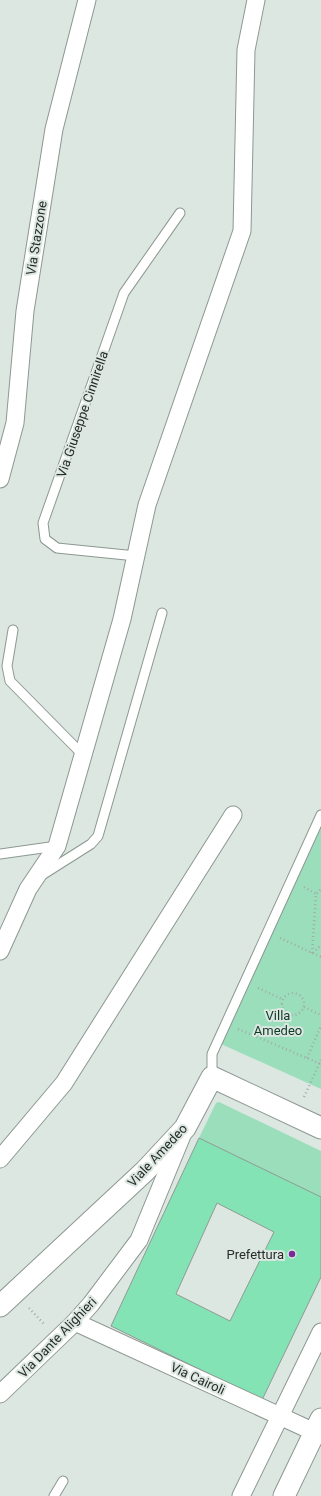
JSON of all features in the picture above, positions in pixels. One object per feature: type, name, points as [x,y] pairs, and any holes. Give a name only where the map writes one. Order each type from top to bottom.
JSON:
[{"type":"street","points":[[0,951],[28,890],[57,846],[122,619],[147,505],[242,231],[246,50],[256,0]]},
{"type":"street","name":"Via Stazzone","points":[[0,479],[15,423],[25,311],[54,128],[82,1]]},
{"type":"street","points":[[0,1159],[64,1083],[233,814]]},
{"type":"street","points":[[212,1077],[321,1128]]},
{"type":"street","name":"Viale Amedeo","points":[[7,1299],[145,1171],[185,1128],[212,1077]]},
{"type":"street","name":"Via Dante Alighieri","points":[[0,1394],[75,1322],[91,1304],[139,1240],[185,1128]]},
{"type":"street","name":"Via Cairoli","points":[[75,1322],[280,1416],[319,1429]]},
{"type":"street","points":[[241,1496],[321,1332]]},
{"type":"street","points":[[284,1496],[319,1429]]},
{"type":"lane","name":"Via Giuseppe Cinnirella","points":[[136,556],[57,548],[45,539],[43,523],[124,293],[180,213]]},
{"type":"lane","points":[[35,880],[91,844],[98,836],[162,613]]},
{"type":"lane","points":[[13,630],[7,666],[10,681],[83,755]]},
{"type":"lane","points":[[212,1077],[212,1054],[321,815]]},
{"type":"lane","points":[[0,854],[57,846]]},
{"type":"lane","points":[[54,1496],[63,1481]]},
{"type":"path","points":[[299,889],[301,885],[316,894]]},
{"type":"path","points":[[312,953],[316,894],[321,889]]},
{"type":"path","points":[[281,931],[278,938],[321,957]]},
{"type":"path","points":[[312,953],[321,945]]},
{"type":"path","points":[[253,994],[256,987],[282,999]]},
{"type":"path","points":[[295,992],[304,999],[304,1007],[300,1013],[289,1014],[284,1010],[282,999],[288,994],[295,992]]},
{"type":"path","points":[[304,1007],[321,1015]]},
{"type":"path","points":[[240,1022],[237,1028],[307,1058],[321,1062],[295,1116]]},
{"type":"path","points":[[307,1058],[321,1026]]},
{"type":"path","points":[[7,1299],[57,1339]]},
{"type":"green space","name":"Villa Amedeo","points":[[321,828],[321,1089],[221,1044]]},
{"type":"green space","points":[[219,1102],[321,1151],[321,1197],[199,1138],[216,1103]]},
{"type":"building","name":"Prefettura","points":[[199,1138],[321,1197],[321,1277],[262,1400],[111,1326]],"holes":[[[217,1203],[274,1232],[230,1321],[176,1294]]]},
{"type":"place","name":"Prefettura","points":[[292,1254]]}]
